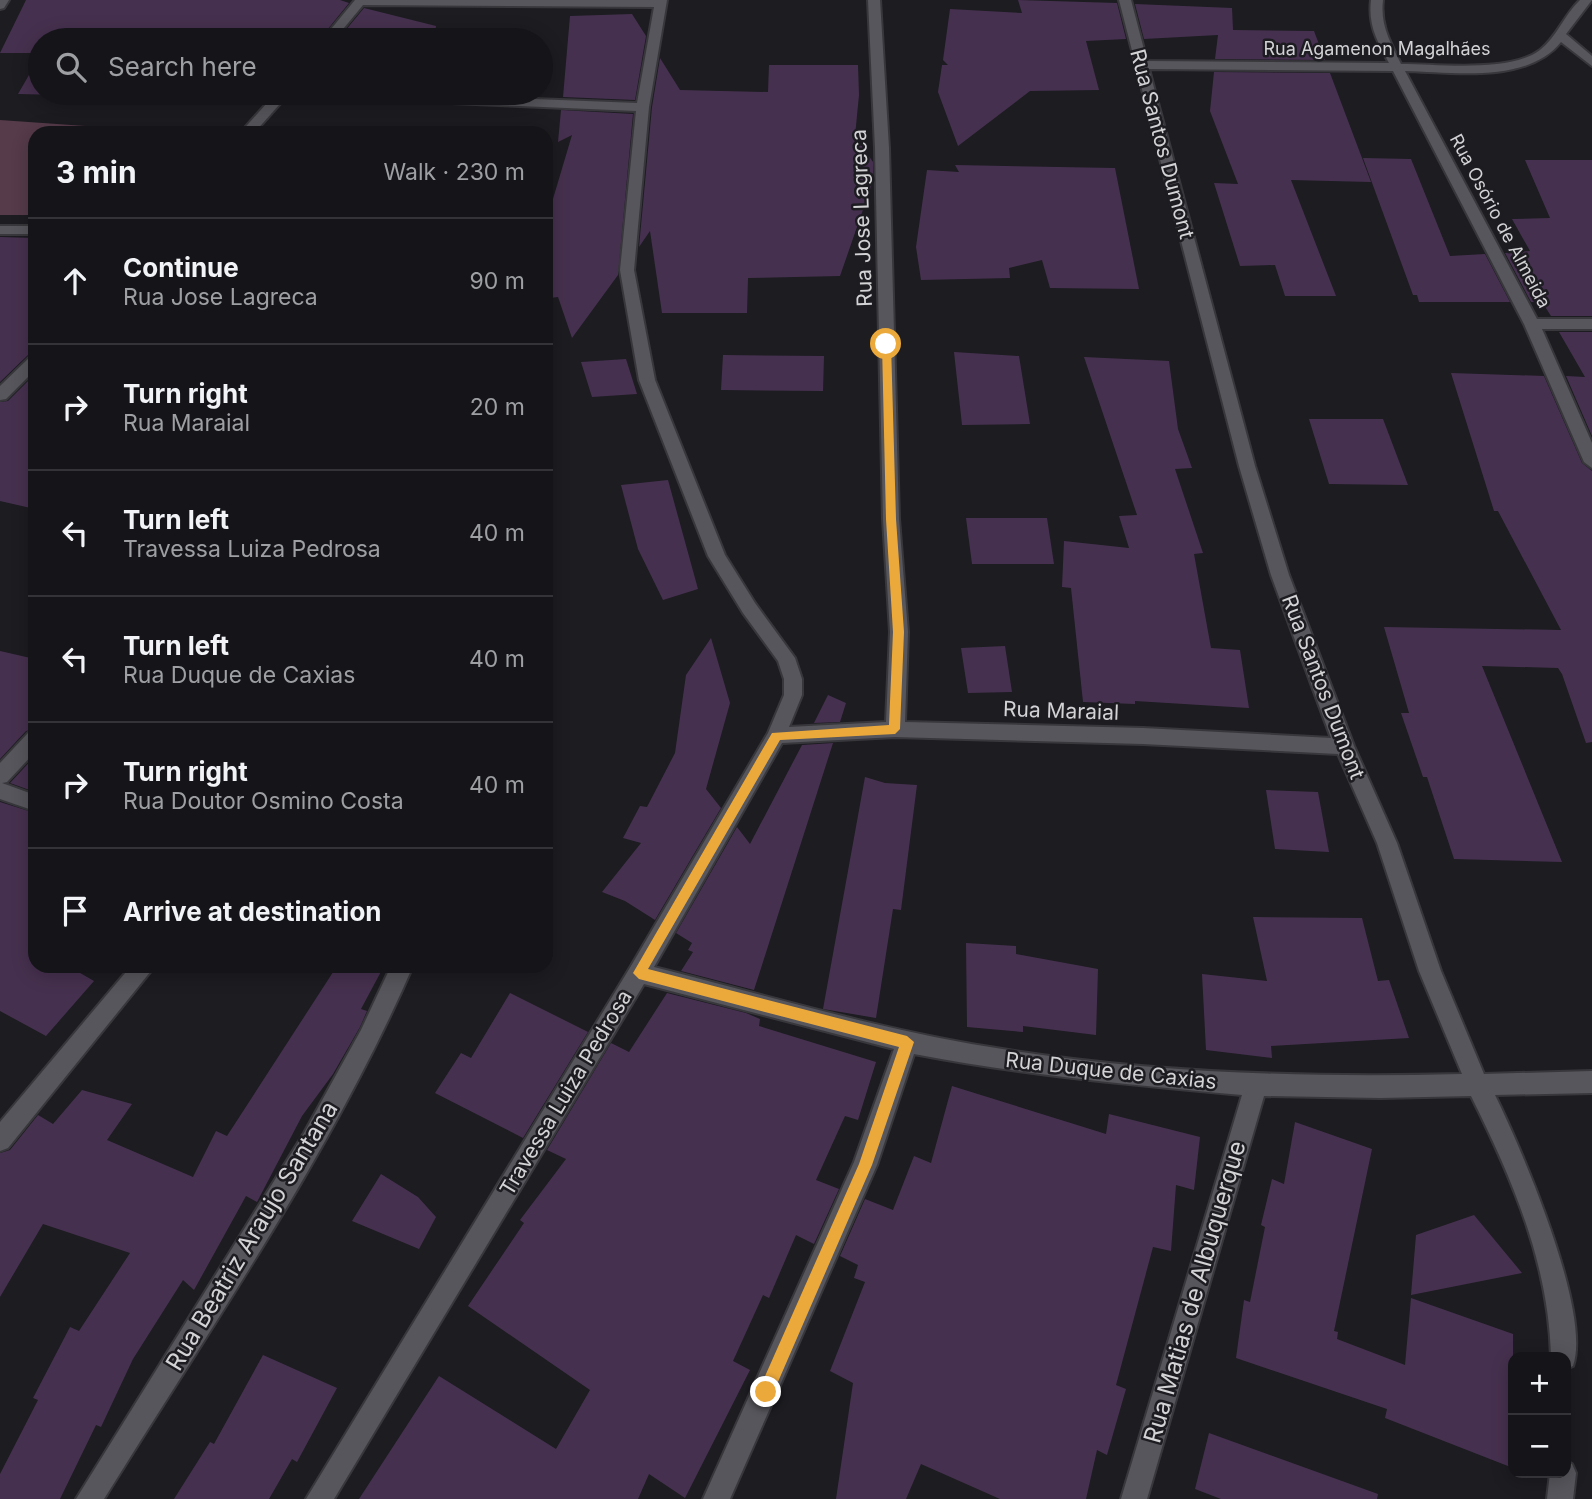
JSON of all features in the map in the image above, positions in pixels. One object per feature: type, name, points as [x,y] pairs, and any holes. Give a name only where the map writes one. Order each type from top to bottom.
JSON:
[{"type":"street","points":[[0,5],[3,0]]},
{"type":"street","name":"Rua Jose Lagreca","points":[[874,0],[881,148],[891,519],[898,632],[895,729]]},
{"type":"street","name":"Rua Santos Dumont","points":[[1125,0],[1140,65],[1273,551],[1303,642],[1344,746],[1387,843],[1430,971],[1477,1084],[1513,1156],[1549,1255],[1563,1325],[1564,1352]]},
{"type":"street","name":"Rua Osório de Almeida","points":[[1377,0],[1375,15],[1378,31],[1532,324],[1592,462]]},
{"type":"street","name":"Rua Agamenon Magalhães","points":[[1140,65],[1397,68],[1480,68],[1511,65],[1544,52],[1572,13],[1587,0]]},
{"type":"street","points":[[338,28],[361,1],[661,2],[643,107],[553,103]]},
{"type":"street","points":[[1559,34],[1586,52],[1592,62]]},
{"type":"street","points":[[254,126],[274,105]]},
{"type":"street","name":"Travessa Luiza Pedrosa","points":[[319,1499],[639,973],[776,736],[793,695],[793,679],[786,658],[749,608],[717,556],[647,380],[627,270],[643,107]]},
{"type":"street","points":[[0,230],[28,230]]},
{"type":"street","points":[[1532,324],[1592,324]]},
{"type":"street","points":[[0,395],[28,368]]},
{"type":"street","name":"Rua Maraial","points":[[776,736],[895,729],[1129,735],[1344,746]]},
{"type":"street","points":[[0,776],[28,746]]},
{"type":"street","points":[[0,791],[28,801]]},
{"type":"street","points":[[0,1140],[138,973]]},
{"type":"street","name":"Rua Beatriz Araujo Santana","points":[[89,1499],[309,1148],[355,1066],[399,973]]},
{"type":"street","name":"Rua Duque de Caxias","points":[[639,973],[907,1042],[1058,1067],[1256,1086],[1592,1082]]},
{"type":"street","points":[[716,1499],[865,1165],[907,1042]]},
{"type":"street","name":"Rua Matias de Albuquerque","points":[[1134,1499],[1256,1086]]},
{"type":"street","points":[[1560,1499],[1562,1478]]},
{"type":"shaded area","points":[[0,120],[85,126],[28,126],[28,215],[0,215]]},
{"type":"building","points":[[26,0],[340,0],[349,3],[329,28],[28,28],[28,53],[0,53]]},
{"type":"building","points":[[1018,0],[1117,3],[1126,39],[1086,41],[1099,90],[1030,91],[958,146],[938,92],[942,65],[948,65],[943,60],[950,9],[1022,13]]},
{"type":"building","points":[[1135,4],[1232,8],[1233,30],[1314,31],[1325,60],[1215,59],[1218,35],[1144,39]]},
{"type":"building","points":[[364,8],[436,26],[436,28],[347,28]]},
{"type":"building","points":[[632,14],[646,36],[635,100],[563,97],[570,16]]},
{"type":"building","points":[[660,58],[680,90],[768,92],[769,65],[858,65],[859,95],[855,136],[873,162],[873,181],[840,276],[748,278],[747,313],[662,313],[650,231],[639,247],[652,107]]},
{"type":"building","points":[[1214,72],[1330,73],[1371,182],[1291,180],[1336,296],[1285,296],[1275,265],[1240,266],[1214,183],[1238,184],[1210,111]]},
{"type":"building","points":[[28,77],[28,94],[18,94]]},
{"type":"building","points":[[561,110],[633,114],[618,275],[572,338],[558,297],[553,298],[553,199],[572,135],[558,142]]},
{"type":"building","points":[[1363,158],[1411,159],[1450,256],[1485,254],[1510,302],[1419,302],[1417,295],[1413,295]]},
{"type":"building","points":[[1525,160],[1592,160],[1592,316],[1551,316],[1542,302],[1531,302],[1505,253],[1530,251],[1512,219],[1550,218]]},
{"type":"building","points":[[955,165],[1115,168],[1139,289],[1050,288],[1042,260],[1009,268],[1010,278],[921,280],[916,247],[927,170],[959,172]]},
{"type":"building","points":[[0,237],[28,238],[28,355],[0,382]]},
{"type":"building","points":[[1559,332],[1592,332],[1592,436],[1566,376],[1585,377]]},
{"type":"building","points":[[954,352],[1019,356],[1030,424],[962,425]]},
{"type":"building","points":[[723,355],[824,356],[823,391],[721,390]]},
{"type":"building","points":[[1084,357],[1169,361],[1178,429],[1192,468],[1175,469],[1203,553],[1194,554],[1211,648],[1240,650],[1249,708],[1135,701],[1135,704],[1083,702],[1071,588],[1062,587],[1064,541],[1129,548],[1119,516],[1137,515]]},
{"type":"building","points":[[626,359],[637,394],[592,397],[581,362]]},
{"type":"building","points":[[1451,373],[1544,376],[1582,463],[1592,471],[1592,742],[1586,743],[1558,668],[1482,666],[1562,862],[1454,859],[1427,777],[1423,777],[1401,713],[1409,713],[1384,627],[1561,630],[1498,511],[1494,511]]},
{"type":"building","points":[[28,381],[28,507],[0,501],[0,402],[8,401]]},
{"type":"building","points":[[1309,419],[1383,419],[1408,485],[1329,484]]},
{"type":"building","points":[[668,480],[698,589],[663,600],[638,549],[621,485]]},
{"type":"building","points":[[966,518],[1047,518],[1054,564],[972,564]]},
{"type":"building","points":[[711,638],[730,703],[706,789],[721,808],[655,920],[625,901],[602,892],[641,843],[623,838],[640,806],[647,807],[675,753],[686,675]]},
{"type":"building","points":[[1005,646],[1012,692],[968,693],[961,648]]},
{"type":"building","points":[[0,651],[28,657],[28,731],[0,759]]},
{"type":"building","points":[[828,695],[846,703],[840,722],[814,723]]},
{"type":"building","points":[[833,743],[754,990],[681,971],[693,952],[688,950],[692,943],[676,933],[737,827],[750,844],[802,745]]},
{"type":"building","points":[[28,764],[28,789],[10,783]]},
{"type":"building","points":[[865,777],[885,783],[917,785],[901,910],[893,909],[876,1018],[823,1009]]},
{"type":"building","points":[[1266,790],[1318,792],[1329,852],[1275,849]]},
{"type":"building","points":[[0,802],[28,811],[28,973],[80,973],[94,981],[46,1036],[0,1011]]},
{"type":"building","points":[[1253,917],[1362,918],[1378,981],[1389,980],[1409,1038],[1271,1046],[1272,1058],[1206,1050],[1202,974],[1267,981]]},
{"type":"building","points":[[966,943],[1016,946],[1016,954],[1098,969],[1096,1035],[1023,1026],[1023,1032],[967,1027]]},
{"type":"building","points":[[332,973],[380,973],[361,1009],[367,1011],[360,1027],[333,1074],[302,1116],[257,1202],[246,1196],[194,1290],[183,1280],[133,1359],[101,1427],[96,1425],[60,1499],[0,1499],[0,1474],[38,1400],[33,1398],[70,1327],[79,1331],[130,1253],[43,1224],[0,1297],[0,1153],[10,1150],[38,1115],[53,1124],[82,1090],[132,1104],[107,1140],[193,1177],[216,1131],[227,1136]]},
{"type":"building","points":[[510,993],[588,1032],[523,1138],[435,1093],[461,1053],[471,1058]]},
{"type":"building","points":[[667,993],[746,1013],[760,1019],[759,1026],[876,1062],[858,1120],[845,1116],[816,1180],[839,1189],[814,1244],[796,1235],[769,1298],[763,1295],[733,1361],[750,1370],[685,1498],[649,1474],[638,1499],[359,1499],[439,1376],[556,1449],[590,1390],[468,1306],[524,1223],[520,1220],[566,1159],[547,1150],[611,1043],[629,1052]]},
{"type":"building","points":[[952,1086],[1106,1134],[1109,1114],[1200,1137],[1194,1190],[1176,1185],[1171,1251],[1153,1247],[1116,1385],[1126,1389],[1107,1455],[1097,1450],[1086,1499],[1000,1499],[921,1464],[906,1499],[836,1499],[853,1383],[830,1371],[865,1282],[854,1278],[858,1265],[840,1256],[865,1199],[893,1210],[914,1156],[931,1163]]},
{"type":"building","points":[[1295,1122],[1372,1149],[1334,1331],[1338,1332],[1337,1339],[1405,1365],[1411,1298],[1513,1334],[1513,1352],[1508,1352],[1508,1466],[1385,1418],[1387,1409],[1236,1358],[1244,1300],[1250,1302],[1265,1227],[1261,1225],[1272,1179],[1284,1184]]},
{"type":"building","points":[[381,1174],[418,1197],[436,1217],[419,1249],[352,1221]]},
{"type":"building","points":[[1474,1215],[1522,1273],[1411,1295],[1416,1235]]},
{"type":"building","points":[[263,1355],[337,1388],[297,1462],[292,1459],[269,1499],[174,1499],[210,1442],[214,1444]]},
{"type":"building","points":[[1209,1433],[1378,1494],[1377,1499],[1221,1499],[1195,1489]]},
{"type":"route","points":[[766,1392],[865,1165],[907,1042],[639,973],[776,736],[895,729],[898,632],[891,519],[886,344]]}]
